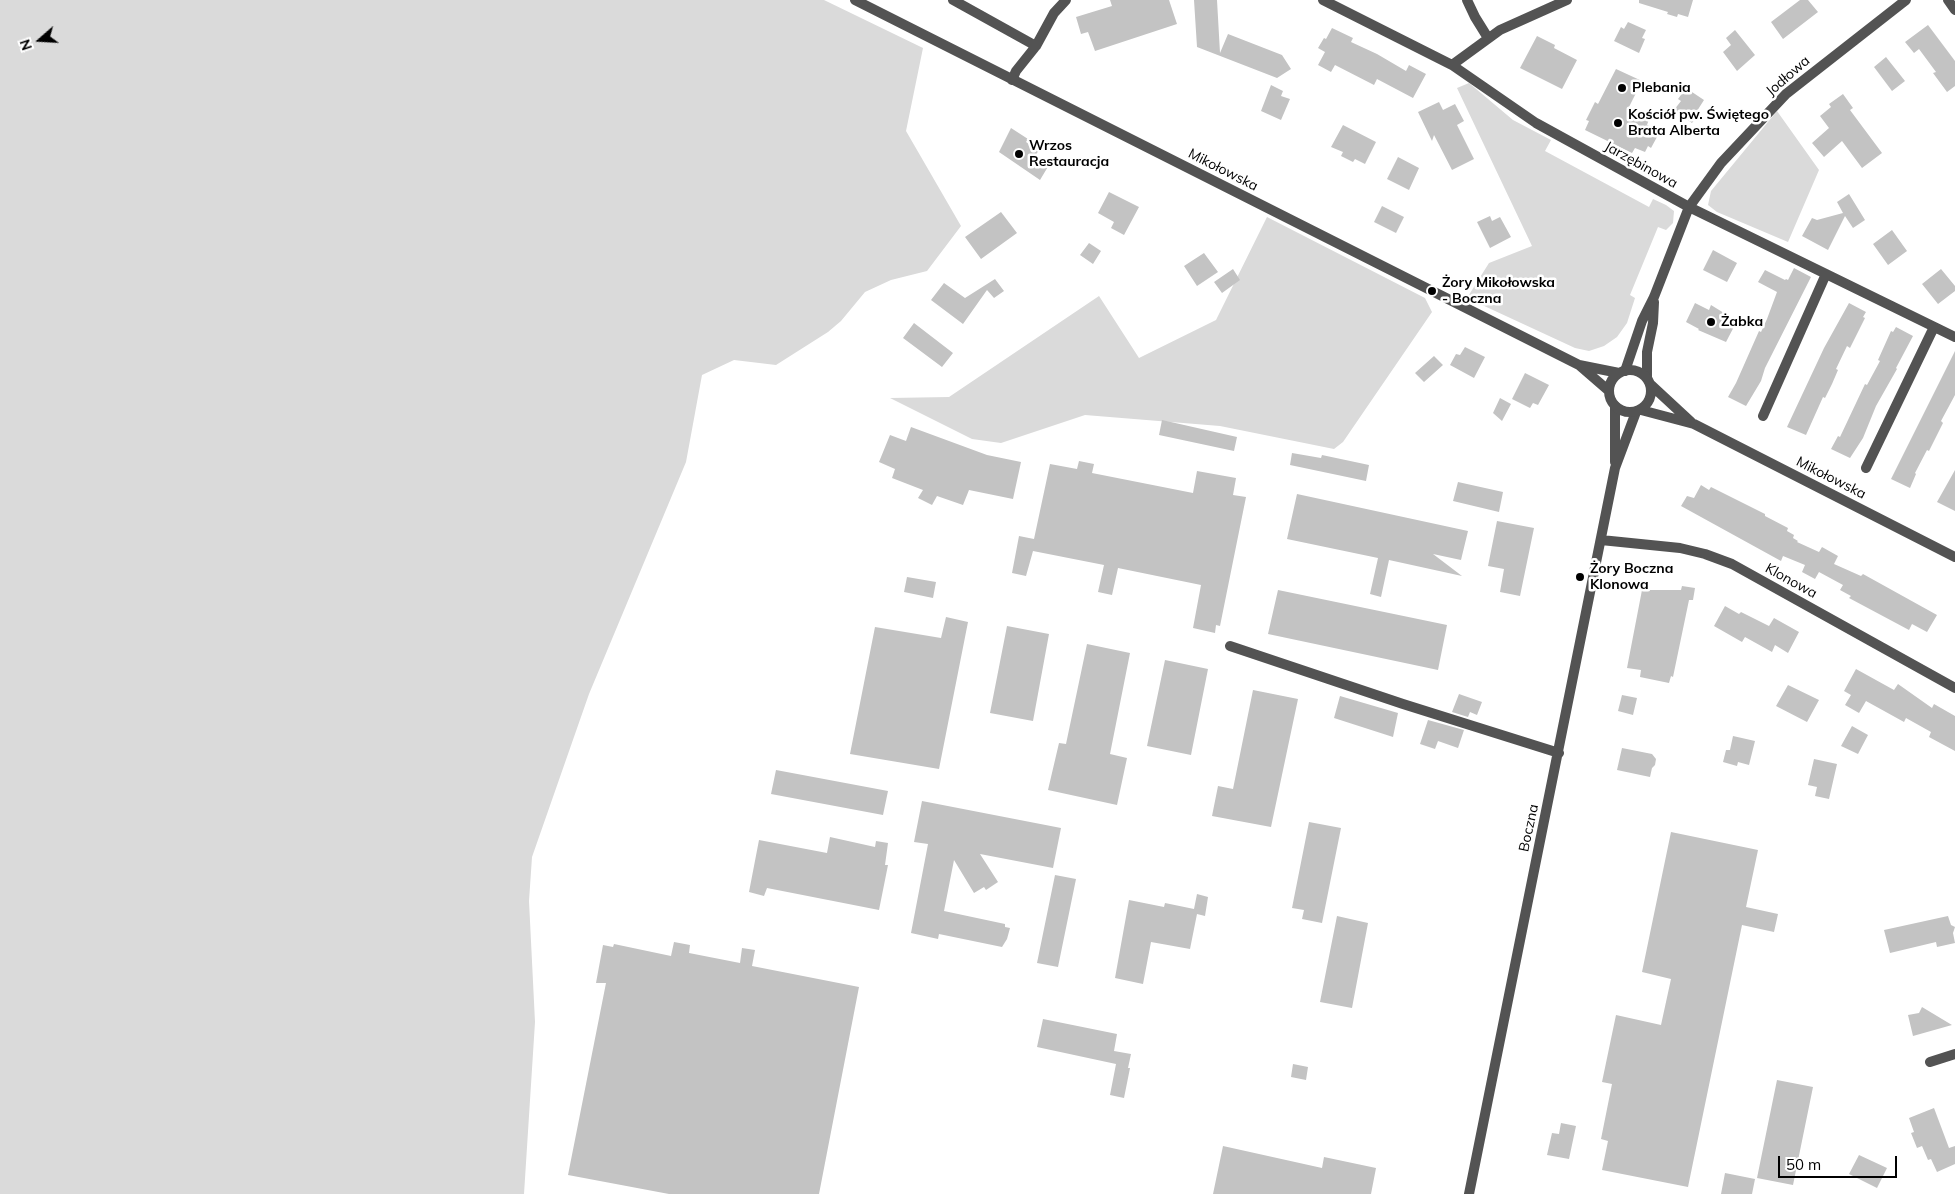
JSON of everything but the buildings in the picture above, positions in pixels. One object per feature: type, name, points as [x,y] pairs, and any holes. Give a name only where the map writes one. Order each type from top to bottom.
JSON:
[{"type":"street","name":"Mikołowska","points":[[855,0],[1579,365],[1609,391]]},
{"type":"street","points":[[953,0],[1036,46]]},
{"type":"street","points":[[1012,80],[1016,71],[1036,46],[1054,13],[1066,0]]},
{"type":"street","name":"Jarzębinowa","points":[[1323,0],[1452,65],[1536,123],[1689,207],[1955,337]]},
{"type":"street","points":[[1467,0],[1488,38]]},
{"type":"street","points":[[1452,65],[1488,38],[1567,0]]},
{"type":"street","name":"Jodłowa","points":[[1622,372],[1689,207],[1721,163],[1786,94],[1906,0]]},
{"type":"street","points":[[1948,0],[1955,10]]},
{"type":"street","points":[[1763,416],[1826,274]]},
{"type":"street","name":"Jodłowa","points":[[1648,381],[1647,352],[1653,323],[1654,297]]},
{"type":"street","points":[[1866,468],[1934,327]]},
{"type":"street","name":"Mikołowska","points":[[1579,365],[1622,372]]},
{"type":"street","points":[[1637,371],[1648,381],[1652,391],[1650,398],[1647,405],[1638,411],[1624,412],[1615,406],[1610,399],[1609,391],[1612,380],[1622,372],[1637,371]]},
{"type":"street","name":"Mikołowska","points":[[1648,381],[1694,424]]},
{"type":"street","name":"Boczna","points":[[1615,406],[1615,468]]},
{"type":"street","name":"Mikołowska","points":[[1638,411],[1694,424],[1955,556]]},
{"type":"street","name":"Boczna","points":[[1469,1194],[1615,468],[1638,411]]},
{"type":"street","name":"Klonowa","points":[[1601,540],[1680,548],[1705,554],[1732,564],[1955,688]]},
{"type":"street","points":[[1230,646],[1456,722],[1559,753]]},
{"type":"street","points":[[1930,1062],[1955,1054]]},
{"type":"shaded area","points":[[0,0],[824,0],[923,48],[906,131],[961,226],[927,271],[891,280],[865,292],[841,321],[828,332],[776,365],[734,360],[702,375],[686,462],[589,694],[532,857],[529,901],[535,1022],[524,1194],[0,1194]]},
{"type":"shaded area","points":[[1469,83],[1513,120],[1551,140],[1545,151],[1649,207],[1653,199],[1674,211],[1673,223],[1666,230],[1658,227],[1630,295],[1635,298],[1627,323],[1617,337],[1604,346],[1589,351],[1575,348],[1467,298],[1489,263],[1532,246],[1457,88]]},
{"type":"shaded area","points":[[1777,111],[1819,170],[1788,242],[1717,212],[1708,205],[1711,191]]},
{"type":"shaded area","points":[[1267,217],[1425,298],[1432,312],[1343,442],[1334,449],[1220,426],[1085,415],[1001,443],[972,439],[890,398],[949,397],[1099,296],[1139,358],[1216,320]]},
{"type":"place","name":"Plebania","points":[[1622,88]]},
{"type":"place","name":"Kościół pw. Świętego Brata Alberta","points":[[1618,123]]},
{"type":"place","name":"Wrzos Restauracja","points":[[1019,154]]},
{"type":"place","name":"Żory Mikołowska - Boczna","points":[[1432,291]]},
{"type":"place","name":"Żabka","points":[[1711,322]]},
{"type":"place","name":"Żory Boczna Klonowa","points":[[1580,577]]}]
